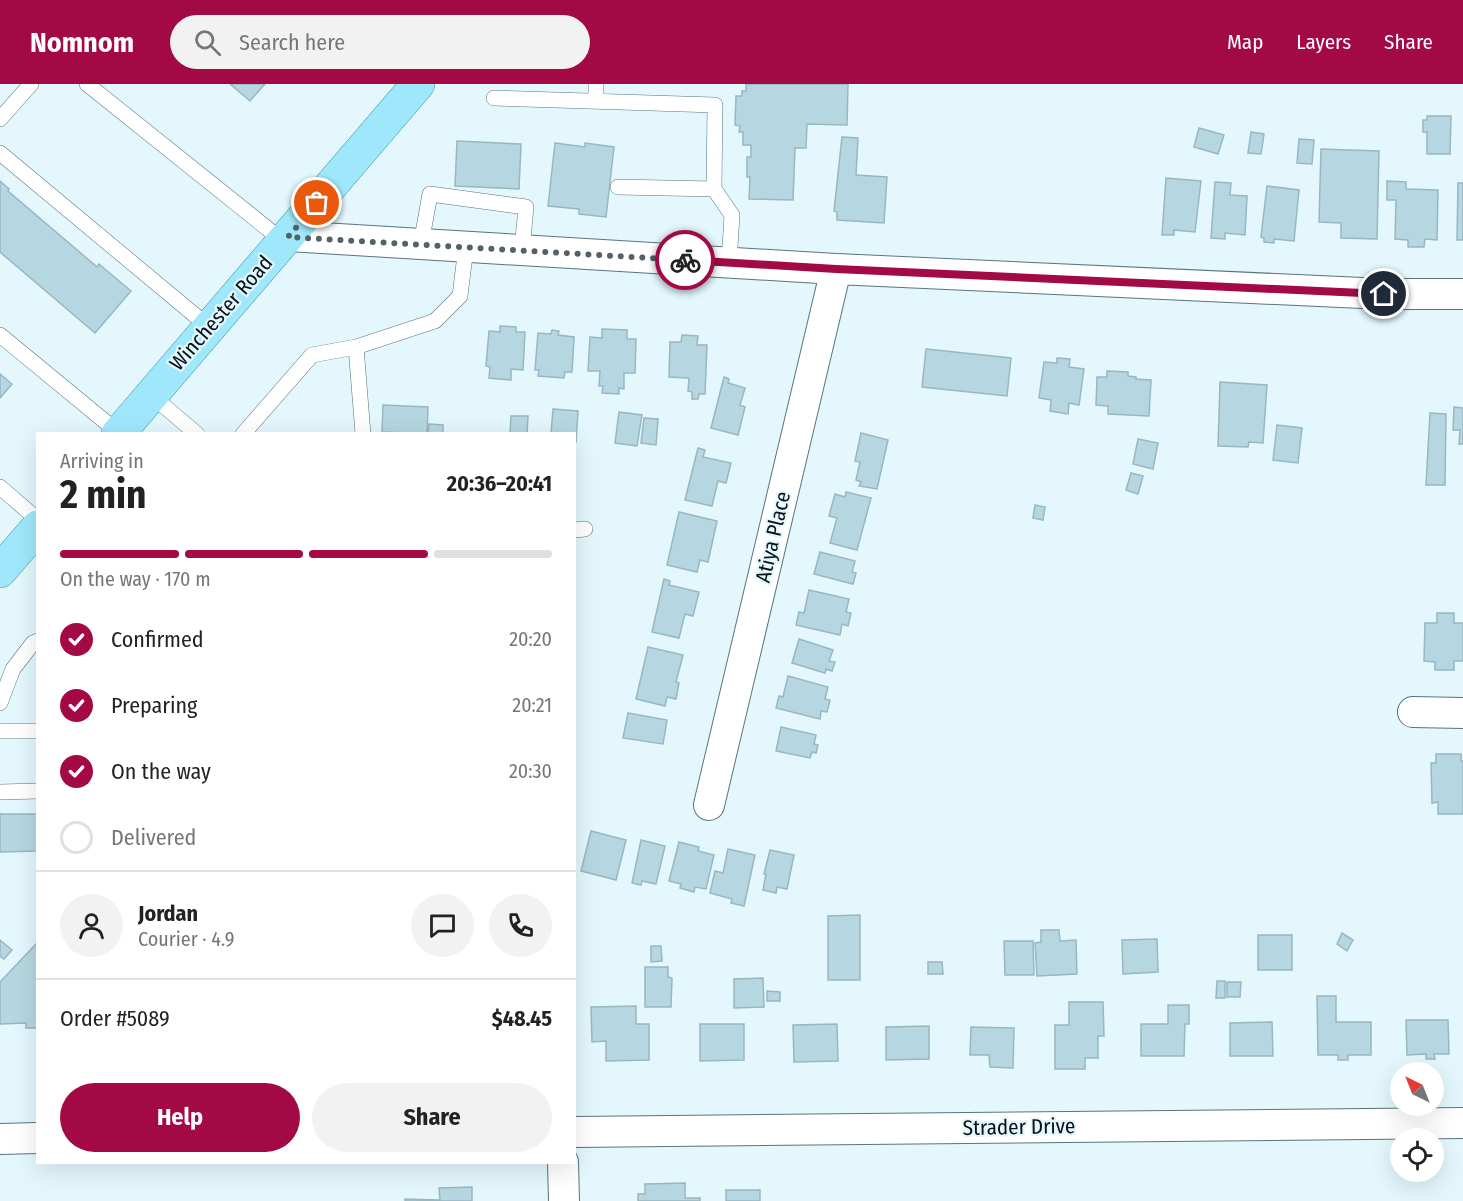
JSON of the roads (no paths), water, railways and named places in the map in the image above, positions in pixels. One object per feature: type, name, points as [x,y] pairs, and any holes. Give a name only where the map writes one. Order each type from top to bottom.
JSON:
[{"type":"main road","name":"Winchester Road","points":[[119,432],[418,84]]},
{"type":"main road","points":[[0,571],[36,529]]},
{"type":"street","points":[[285,239],[421,244],[836,269],[1384,294],[1463,294]]},
{"type":"street","name":"Atiya Place","points":[[710,805],[836,269]]},
{"type":"street","points":[[1413,712],[1463,713]]},
{"type":"street","name":"Strader Drive","points":[[576,1132],[1463,1123]]},
{"type":"street","points":[[0,1139],[36,1138]]},
{"type":"street","points":[[563,1164],[564,1201]]},
{"type":"lane","points":[[0,119],[31,84]]},
{"type":"lane","points":[[87,84],[285,239]]},
{"type":"lane","points":[[596,84],[596,101]]},
{"type":"lane","points":[[494,98],[715,105],[714,189],[732,215],[729,263]]},
{"type":"lane","points":[[0,153],[209,327]]},
{"type":"lane","points":[[618,187],[714,189]]},
{"type":"lane","points":[[421,244],[430,194],[526,207],[522,250]]},
{"type":"lane","points":[[245,432],[312,355],[356,347],[435,321],[460,296],[466,247]]},
{"type":"lane","points":[[0,335],[117,432]]},
{"type":"lane","points":[[356,347],[363,432]]},
{"type":"lane","points":[[151,395],[195,432]]},
{"type":"lane","points":[[0,488],[36,518]]},
{"type":"lane","points":[[0,703],[13,669],[36,642]]},
{"type":"lane","points":[[0,731],[36,731]]},
{"type":"lane","points":[[0,792],[36,791]]}]
